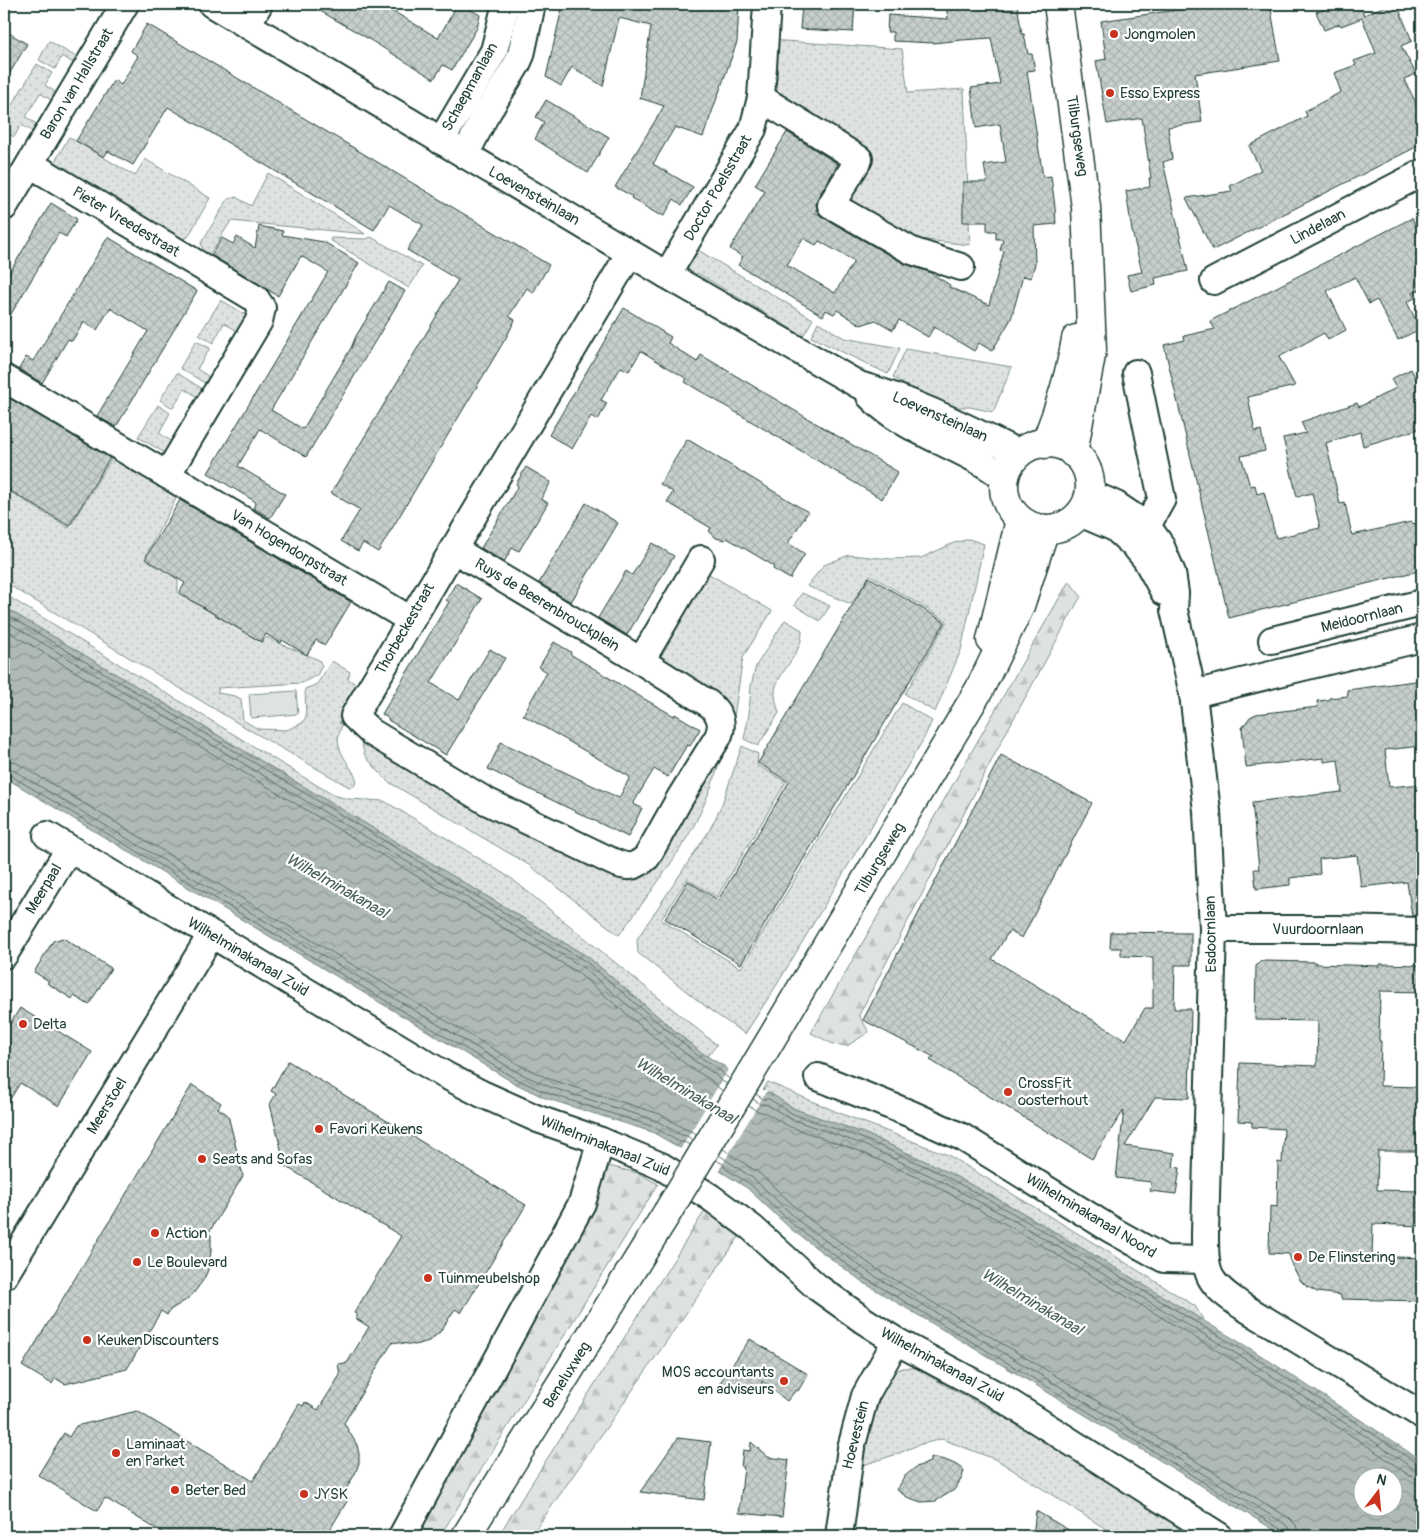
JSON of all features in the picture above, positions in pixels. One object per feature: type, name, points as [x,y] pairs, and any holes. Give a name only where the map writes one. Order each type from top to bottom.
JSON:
[{"type":"main road","name":"Tilburgseweg","points":[[1058,4],[1085,198],[1092,350],[1074,453]]},
{"type":"main road","name":"Tilburgseweg","points":[[1045,444],[1057,413],[1074,352],[1088,268]]},
{"type":"main road","points":[[1045,444],[1060,446],[1074,453],[1082,461],[1090,484],[1085,503],[1071,522],[1059,528],[1046,529],[1032,527],[1020,520],[1012,512],[1004,492],[1004,478],[1008,467],[1019,453],[1034,445],[1045,444]]},
{"type":"main road","name":"Tilburgseweg","points":[[979,690],[1020,520]]},
{"type":"main road","name":"Tilburgseweg","points":[[668,1213],[979,690],[1020,606],[1046,529]]},
{"type":"main road","name":"Beneluxweg","points":[[466,1536],[668,1213]]},
{"type":"street","name":"Baron van Hallstraat","points":[[30,164],[125,4]]},
{"type":"street","name":"Loevensteinlaan","points":[[212,4],[253,14],[441,141],[667,275],[859,385],[890,394],[1019,453]]},
{"type":"street","name":"Schaepmanlaan","points":[[441,141],[494,50],[506,4]]},
{"type":"street","name":"Schaepmanlaan","points":[[465,155],[484,118],[521,55],[532,4]]},
{"type":"street","name":"Doctor Poelsstraat","points":[[667,275],[753,129],[761,98],[767,16]]},
{"type":"street","points":[[761,98],[860,159],[832,205],[912,251],[962,267]]},
{"type":"street","points":[[4,207],[30,164]]},
{"type":"street","name":"Pieter Vreedestraat","points":[[30,164],[256,299],[262,308],[259,321],[166,475]]},
{"type":"street","name":"Lindelaan","points":[[1214,281],[1422,173]]},
{"type":"street","name":"Thorbeckestraat","points":[[630,252],[354,716],[371,732],[486,801],[575,844],[620,865],[631,867],[647,857]]},
{"type":"street","points":[[1136,373],[1162,499],[1147,526]]},
{"type":"street","name":"Van Hogendorpstraat","points":[[4,378],[411,620]]},
{"type":"street","name":"Loevensteinlaan","points":[[859,385],[879,405],[923,433],[982,462],[1004,478]]},
{"type":"street","name":"Esdoornlaan","points":[[1085,503],[1116,505],[1147,526],[1160,544],[1172,572],[1174,610],[1192,694],[1206,811],[1213,929],[1205,1260]]},
{"type":"street","name":"Esdoornlaan","points":[[1085,503],[1135,546],[1150,565],[1174,610]]},
{"type":"street","name":"Ruys de Beerenbrouckplein","points":[[453,549],[641,661],[717,710],[721,719],[718,738],[680,798],[647,857]]},
{"type":"street","points":[[641,661],[701,559]]},
{"type":"street","name":"Meidoornlaan","points":[[1272,640],[1422,603]]},
{"type":"street","name":"Meidoornlaan","points":[[1302,633],[1307,666]]},
{"type":"street","points":[[1192,694],[1422,638]]},
{"type":"street","name":"Wilhelminakanaal Zuid","points":[[46,835],[445,1075],[538,1119],[601,1141],[661,1166],[710,1197],[752,1228],[817,1287],[896,1341],[997,1395],[1219,1536]]},
{"type":"street","name":"Meerpaal","points":[[4,956],[69,849]]},
{"type":"street","name":"Vuurdoornlaan","points":[[1213,929],[1422,931]]},
{"type":"street","name":"Meerstoel","points":[[4,1276],[210,935]]},
{"type":"street","name":"Wilhelminakanaal Noord","points":[[818,1077],[911,1114],[962,1137],[1164,1260],[1205,1260]]},
{"type":"street","points":[[402,1536],[582,1202],[601,1141]]},
{"type":"street","points":[[1205,1260],[1209,1275],[1222,1292],[1287,1334],[1422,1415]]},
{"type":"street","name":"Hoevestein","points":[[839,1536],[851,1448],[865,1396],[896,1341]]},
{"type":"green space","points":[[769,40],[902,49],[908,93],[964,89],[970,245],[909,238],[848,203],[873,155],[765,88]]},
{"type":"green space","points":[[49,41],[81,60],[78,66],[62,56],[55,69],[39,60]]},
{"type":"green space","points":[[37,64],[52,73],[45,85],[60,95],[56,103],[40,93],[26,117],[41,127],[37,134],[21,125],[14,137],[4,131],[4,118]]},
{"type":"green space","points":[[69,137],[135,176],[145,159],[210,198],[188,237],[178,241],[51,168]]},
{"type":"green space","points":[[268,173],[365,234],[231,221],[205,261],[200,254],[203,250],[201,243],[228,199],[236,197],[251,206]]},
{"type":"green space","points":[[371,237],[422,266],[409,288],[330,240],[331,238],[366,239]]},
{"type":"green space","points":[[693,247],[813,319],[803,336],[697,273],[693,278],[687,266]]},
{"type":"green space","points":[[221,300],[253,319],[239,332],[224,323],[213,343],[199,335]]},
{"type":"green space","points":[[818,322],[844,338],[900,348],[888,374],[811,337]]},
{"type":"green space","points":[[196,341],[210,348],[197,369],[211,378],[211,387],[180,368]]},
{"type":"green space","points":[[906,349],[1012,367],[993,412],[970,407],[952,407],[929,403],[893,377]]},
{"type":"green space","points":[[177,373],[209,393],[204,401],[185,389],[173,408],[160,400]]},
{"type":"green space","points":[[158,405],[170,413],[159,433],[177,445],[170,456],[138,437]]},
{"type":"green space","points":[[115,453],[180,491],[146,555],[178,580],[178,593],[261,642],[267,637],[319,660],[322,666],[317,675],[302,683],[218,688],[218,693],[241,699],[243,720],[258,729],[287,730],[302,723],[306,717],[305,689],[317,684],[332,661],[350,672],[348,679],[362,688],[339,723],[342,724],[338,738],[339,746],[357,781],[354,786],[349,787],[241,725],[4,582],[4,488],[69,528]]},
{"type":"green space","points":[[969,539],[984,544],[961,650],[935,712],[905,694],[947,621],[870,575],[851,604],[807,586],[824,565],[849,555],[891,559],[921,558],[954,543]]},
{"type":"green space","points":[[704,571],[772,611],[743,657],[734,717],[720,699],[661,665],[660,645]]},
{"type":"green space","points":[[1069,581],[1081,596],[1008,729],[859,1015],[869,1032],[847,1046],[833,1044],[811,1033]]},
{"type":"green space","points":[[802,593],[830,606],[820,621],[794,605]]},
{"type":"green space","points":[[4,594],[333,795],[348,799],[384,801],[512,879],[717,1045],[707,1056],[700,1052],[588,957],[4,607]]},
{"type":"green space","points":[[785,620],[802,630],[801,638],[796,652],[775,689],[779,713],[758,746],[744,739],[749,714],[751,686],[756,666]]},
{"type":"green space","points":[[296,691],[298,714],[251,718],[249,694]]},
{"type":"green space","points":[[902,703],[932,721],[923,740],[776,986],[745,1034],[710,1010],[638,953],[637,939],[709,831],[721,807],[742,746],[758,754],[757,765],[786,782],[717,897],[687,879],[661,920],[741,968]]},
{"type":"green space","points":[[358,731],[627,875],[727,742],[701,812],[695,823],[664,873],[619,935],[529,865],[387,781],[365,756]]},
{"type":"green space","points":[[768,1082],[837,1112],[948,1155],[1195,1306],[1204,1321],[1018,1210],[938,1167],[866,1134],[795,1109],[768,1093],[765,1094],[762,1092]]},
{"type":"green space","points":[[609,1166],[638,1173],[658,1184],[440,1536],[406,1536],[468,1429]]},
{"type":"green space","points":[[706,1209],[739,1237],[531,1536],[498,1536]]},
{"type":"green space","points":[[916,1368],[1064,1450],[1200,1536],[1117,1536],[997,1460],[942,1439],[918,1445],[863,1465],[872,1412],[883,1385],[900,1369]]},
{"type":"water","name":"Wilhelminakanaal","points":[[4,607],[588,957],[700,1052],[765,1094],[768,1092],[795,1109],[866,1134],[938,1167],[1018,1210],[1251,1349],[1379,1432],[1422,1461],[1422,1536],[1284,1536],[864,1283],[792,1230],[747,1188],[720,1171],[720,1168],[652,1132],[545,1098],[514,1083],[4,777]]},
{"type":"pier","points":[[729,1068],[729,1070],[765,1091],[767,1090],[718,1172],[718,1170],[682,1149],[680,1150]]},
{"type":"building","points":[[308,4],[381,4],[438,38],[458,4],[480,15],[477,28],[452,70],[443,65],[434,79]]},
{"type":"building","points":[[563,4],[623,4],[622,6],[667,10],[667,4],[739,4],[737,42],[703,137],[675,127],[653,164],[693,187],[682,205],[674,199],[664,216],[659,215],[631,198],[632,196],[615,187],[664,106],[640,98],[651,26],[619,18],[603,86],[572,67],[561,86],[546,77]]},
{"type":"building","points":[[802,4],[855,4],[853,32],[800,29]]},
{"type":"building","points":[[946,4],[1017,4],[1022,34],[1024,34],[1028,54],[1032,54],[1035,70],[1027,71],[1043,177],[1051,176],[1056,224],[1034,226],[1035,264],[1031,278],[1023,276],[1011,319],[992,351],[979,343],[974,351],[934,327],[928,337],[899,320],[893,330],[876,320],[861,325],[837,310],[834,314],[826,310],[823,316],[738,265],[743,257],[730,249],[765,191],[755,185],[787,132],[838,164],[818,197],[815,212],[905,264],[929,272],[950,285],[949,287],[989,305],[1004,251],[1000,250],[1003,239],[996,239],[996,231],[987,231],[987,222],[963,222],[963,182],[987,182],[984,165],[1006,162],[1000,124],[976,128],[971,88],[1000,84],[991,38],[933,43],[893,41],[893,32],[887,32],[888,15],[948,19]],"holes":[[[803,238],[816,245],[819,241],[854,261],[835,293],[787,265]]]},
{"type":"building","points":[[1218,4],[1270,4],[1280,61],[1195,74],[1202,122],[1168,127],[1172,159],[1163,162],[1188,271],[1155,278],[1156,285],[1131,291],[1127,275],[1142,272],[1132,231],[1126,191],[1150,187],[1149,178],[1151,178],[1142,118],[1107,124],[1096,61],[1106,59],[1101,21]]},
{"type":"building","points":[[1339,4],[1360,4],[1364,15],[1390,4],[1397,4],[1412,41],[1401,46],[1416,74],[1404,79],[1422,115],[1422,144],[1213,250],[1186,198],[1232,191],[1230,186],[1261,170],[1249,146],[1307,116],[1305,111],[1341,92],[1334,73],[1356,65],[1354,61],[1376,53],[1362,18],[1324,30],[1316,12]]},
{"type":"building","points":[[147,24],[549,265],[533,293],[527,288],[509,316],[515,320],[507,336],[378,552],[363,543],[358,551],[341,541],[360,510],[331,493],[458,280],[407,250],[423,225],[389,205],[374,230],[168,107],[133,165],[108,151],[104,157],[76,141],[114,80],[121,85],[138,56],[131,51]]},
{"type":"building","points":[[4,30],[27,44],[4,83]]},
{"type":"building","points":[[546,100],[609,137],[588,173],[535,139],[544,122],[536,117]]},
{"type":"building","points":[[51,203],[77,219],[66,237],[59,233],[4,326],[4,282]]},
{"type":"building","points":[[1412,218],[1422,238],[1422,289],[1412,293],[1415,298],[1407,302],[1420,329],[1398,340],[1377,300],[1369,304],[1355,277],[1327,291],[1346,330],[1328,340],[1324,333],[1279,357],[1295,386],[1248,397],[1255,432],[1261,430],[1265,451],[1241,456],[1250,486],[1255,485],[1257,494],[1264,492],[1276,538],[1320,528],[1312,493],[1297,497],[1283,438],[1306,433],[1301,422],[1357,403],[1359,407],[1396,388],[1391,379],[1411,369],[1422,391],[1422,428],[1363,446],[1360,432],[1326,443],[1340,504],[1345,503],[1352,535],[1411,522],[1412,524],[1422,522],[1422,570],[1229,618],[1164,345],[1185,340],[1184,336],[1215,329],[1210,321]]},
{"type":"building","points":[[259,226],[283,231],[282,235],[324,242],[359,263],[271,410],[303,429],[389,282],[405,291],[306,457],[260,429],[238,466],[285,494],[270,518],[253,508],[256,502],[208,473],[328,272],[301,256],[278,296],[211,255],[222,238],[233,244],[237,237],[255,248]]},
{"type":"building","points":[[108,237],[197,291],[116,427],[97,416],[148,331],[110,308],[97,330],[84,322],[72,341],[68,339],[42,383],[19,369],[26,357],[33,361]]},
{"type":"building","points":[[624,308],[671,337],[668,343],[697,362],[701,355],[898,472],[882,499],[685,382],[687,379],[641,351],[629,371],[621,367],[601,400],[607,403],[598,420],[591,416],[572,449],[549,435]]},
{"type":"building","points":[[4,395],[110,458],[69,526],[4,487]]},
{"type":"building","points":[[687,439],[808,512],[788,543],[805,554],[790,579],[773,569],[774,566],[727,538],[725,540],[716,538],[709,531],[711,528],[667,502],[673,492],[660,484]]},
{"type":"building","points":[[526,467],[551,482],[541,499],[548,503],[519,551],[512,548],[504,562],[481,548],[518,486],[516,484]]},
{"type":"building","points":[[180,500],[351,602],[325,645],[316,640],[307,655],[282,640],[281,643],[266,634],[261,642],[179,593],[185,583],[145,559]]},
{"type":"building","points":[[586,503],[618,523],[571,602],[539,583]]},
{"type":"building","points":[[652,543],[674,556],[627,635],[598,618],[626,571],[632,575]]},
{"type":"building","points":[[869,577],[945,622],[741,964],[665,919],[688,881],[718,900],[789,782],[758,763]]},
{"type":"building","points":[[456,583],[482,599],[431,683],[459,700],[490,649],[505,658],[446,755],[388,720],[382,714],[449,602],[446,600]]},
{"type":"building","points":[[554,642],[571,652],[570,654],[634,693],[700,729],[690,746],[687,745],[668,777],[654,769],[633,804],[642,808],[628,837],[488,769],[501,742],[619,798],[630,777],[523,715],[547,672],[539,667]]},
{"type":"building","points":[[1422,680],[1422,746],[1385,750],[1389,787],[1422,784],[1422,915],[1412,916],[1407,882],[1361,887],[1357,855],[1319,859],[1320,874],[1290,878],[1290,885],[1256,889],[1254,869],[1259,869],[1252,802],[1342,792],[1338,760],[1324,762],[1324,758],[1246,767],[1242,728],[1250,717],[1256,714],[1318,707],[1317,701],[1348,696],[1347,690]]},
{"type":"building","points":[[1001,755],[1092,803],[1022,938],[1009,931],[992,959],[1126,1040],[1145,1008],[1153,1008],[1153,957],[1121,956],[1121,948],[1110,948],[1111,932],[1191,933],[1191,965],[1175,965],[1174,1009],[1191,1009],[1189,1098],[1155,1097],[1125,1146],[1175,1153],[1173,1167],[1180,1168],[1176,1194],[1150,1191],[1151,1182],[1116,1178],[1124,1110],[1092,1159],[930,1060],[934,1057],[863,1020]]},
{"type":"building","points":[[63,938],[111,968],[89,1005],[74,996],[72,999],[34,972],[53,941]]},
{"type":"building","points":[[1261,961],[1380,966],[1380,964],[1422,965],[1422,992],[1380,991],[1379,1041],[1381,1041],[1380,1086],[1422,1087],[1422,1151],[1378,1151],[1377,1190],[1422,1191],[1422,1226],[1373,1224],[1372,1256],[1422,1258],[1422,1301],[1341,1299],[1341,1295],[1317,1292],[1300,1280],[1289,1254],[1269,1253],[1270,1206],[1277,1207],[1278,1162],[1282,1163],[1284,1129],[1252,1127],[1252,1122],[1238,1121],[1240,1063],[1317,1066],[1318,1021],[1255,1020],[1256,966]]},
{"type":"building","points":[[20,1008],[92,1052],[59,1106],[20,1083],[4,1109],[4,1048],[10,1047],[6,1030]]},
{"type":"building","points":[[288,1061],[526,1205],[461,1313],[455,1309],[440,1332],[429,1341],[415,1345],[393,1342],[382,1359],[344,1423],[357,1445],[359,1463],[343,1494],[349,1498],[326,1536],[168,1536],[105,1498],[97,1511],[38,1475],[64,1433],[69,1437],[76,1426],[137,1411],[253,1481],[299,1404],[303,1406],[305,1402],[318,1410],[340,1375],[338,1364],[347,1363],[369,1327],[355,1318],[358,1315],[354,1313],[401,1236],[285,1166],[270,1104],[276,1094],[271,1091]]},
{"type":"building","points":[[192,1085],[221,1103],[218,1108],[228,1115],[243,1176],[208,1234],[211,1235],[211,1251],[208,1270],[204,1279],[193,1294],[170,1310],[167,1315],[161,1311],[127,1369],[65,1384],[55,1378],[52,1384],[22,1366]]},
{"type":"building","points":[[750,1339],[808,1374],[798,1391],[796,1390],[787,1401],[762,1381],[761,1394],[717,1387]]},
{"type":"building","points":[[678,1438],[711,1442],[704,1500],[640,1492]]},
{"type":"building","points":[[751,1442],[768,1457],[789,1460],[782,1517],[739,1513],[744,1467],[741,1467],[743,1450],[750,1451]]},
{"type":"building","points":[[930,1457],[945,1460],[964,1470],[962,1478],[954,1490],[936,1501],[921,1502],[907,1497],[897,1490],[905,1476],[916,1467],[930,1462]]},
{"type":"building","points":[[1036,1511],[1079,1536],[1033,1536]]},
{"type":"place","name":"Jongmolen","points":[[1114,34]]},
{"type":"place","name":"Esso Express","points":[[1110,93]]},
{"type":"place","name":"Delta","points":[[23,1024]]},
{"type":"place","name":"CrossFit oosterhout","points":[[1008,1092]]},
{"type":"place","name":"Favori Keukens","points":[[319,1129]]},
{"type":"place","name":"Seats and Sofas","points":[[202,1159]]},
{"type":"place","name":"Action","points":[[155,1233]]},
{"type":"place","name":"De Flinstering","points":[[1298,1257]]},
{"type":"place","name":"Le Boulevard","points":[[137,1262]]},
{"type":"place","name":"Tuinmeubelshop","points":[[428,1278]]},
{"type":"place","name":"KeukenDiscounters","points":[[87,1340]]},
{"type":"place","name":"MOS accountants en adviseurs","points":[[784,1381]]},
{"type":"place","name":"Laminaat en Parket","points":[[116,1453]]},
{"type":"place","name":"Beter Bed","points":[[175,1490]]},
{"type":"place","name":"JYSK","points":[[304,1494]]}]
